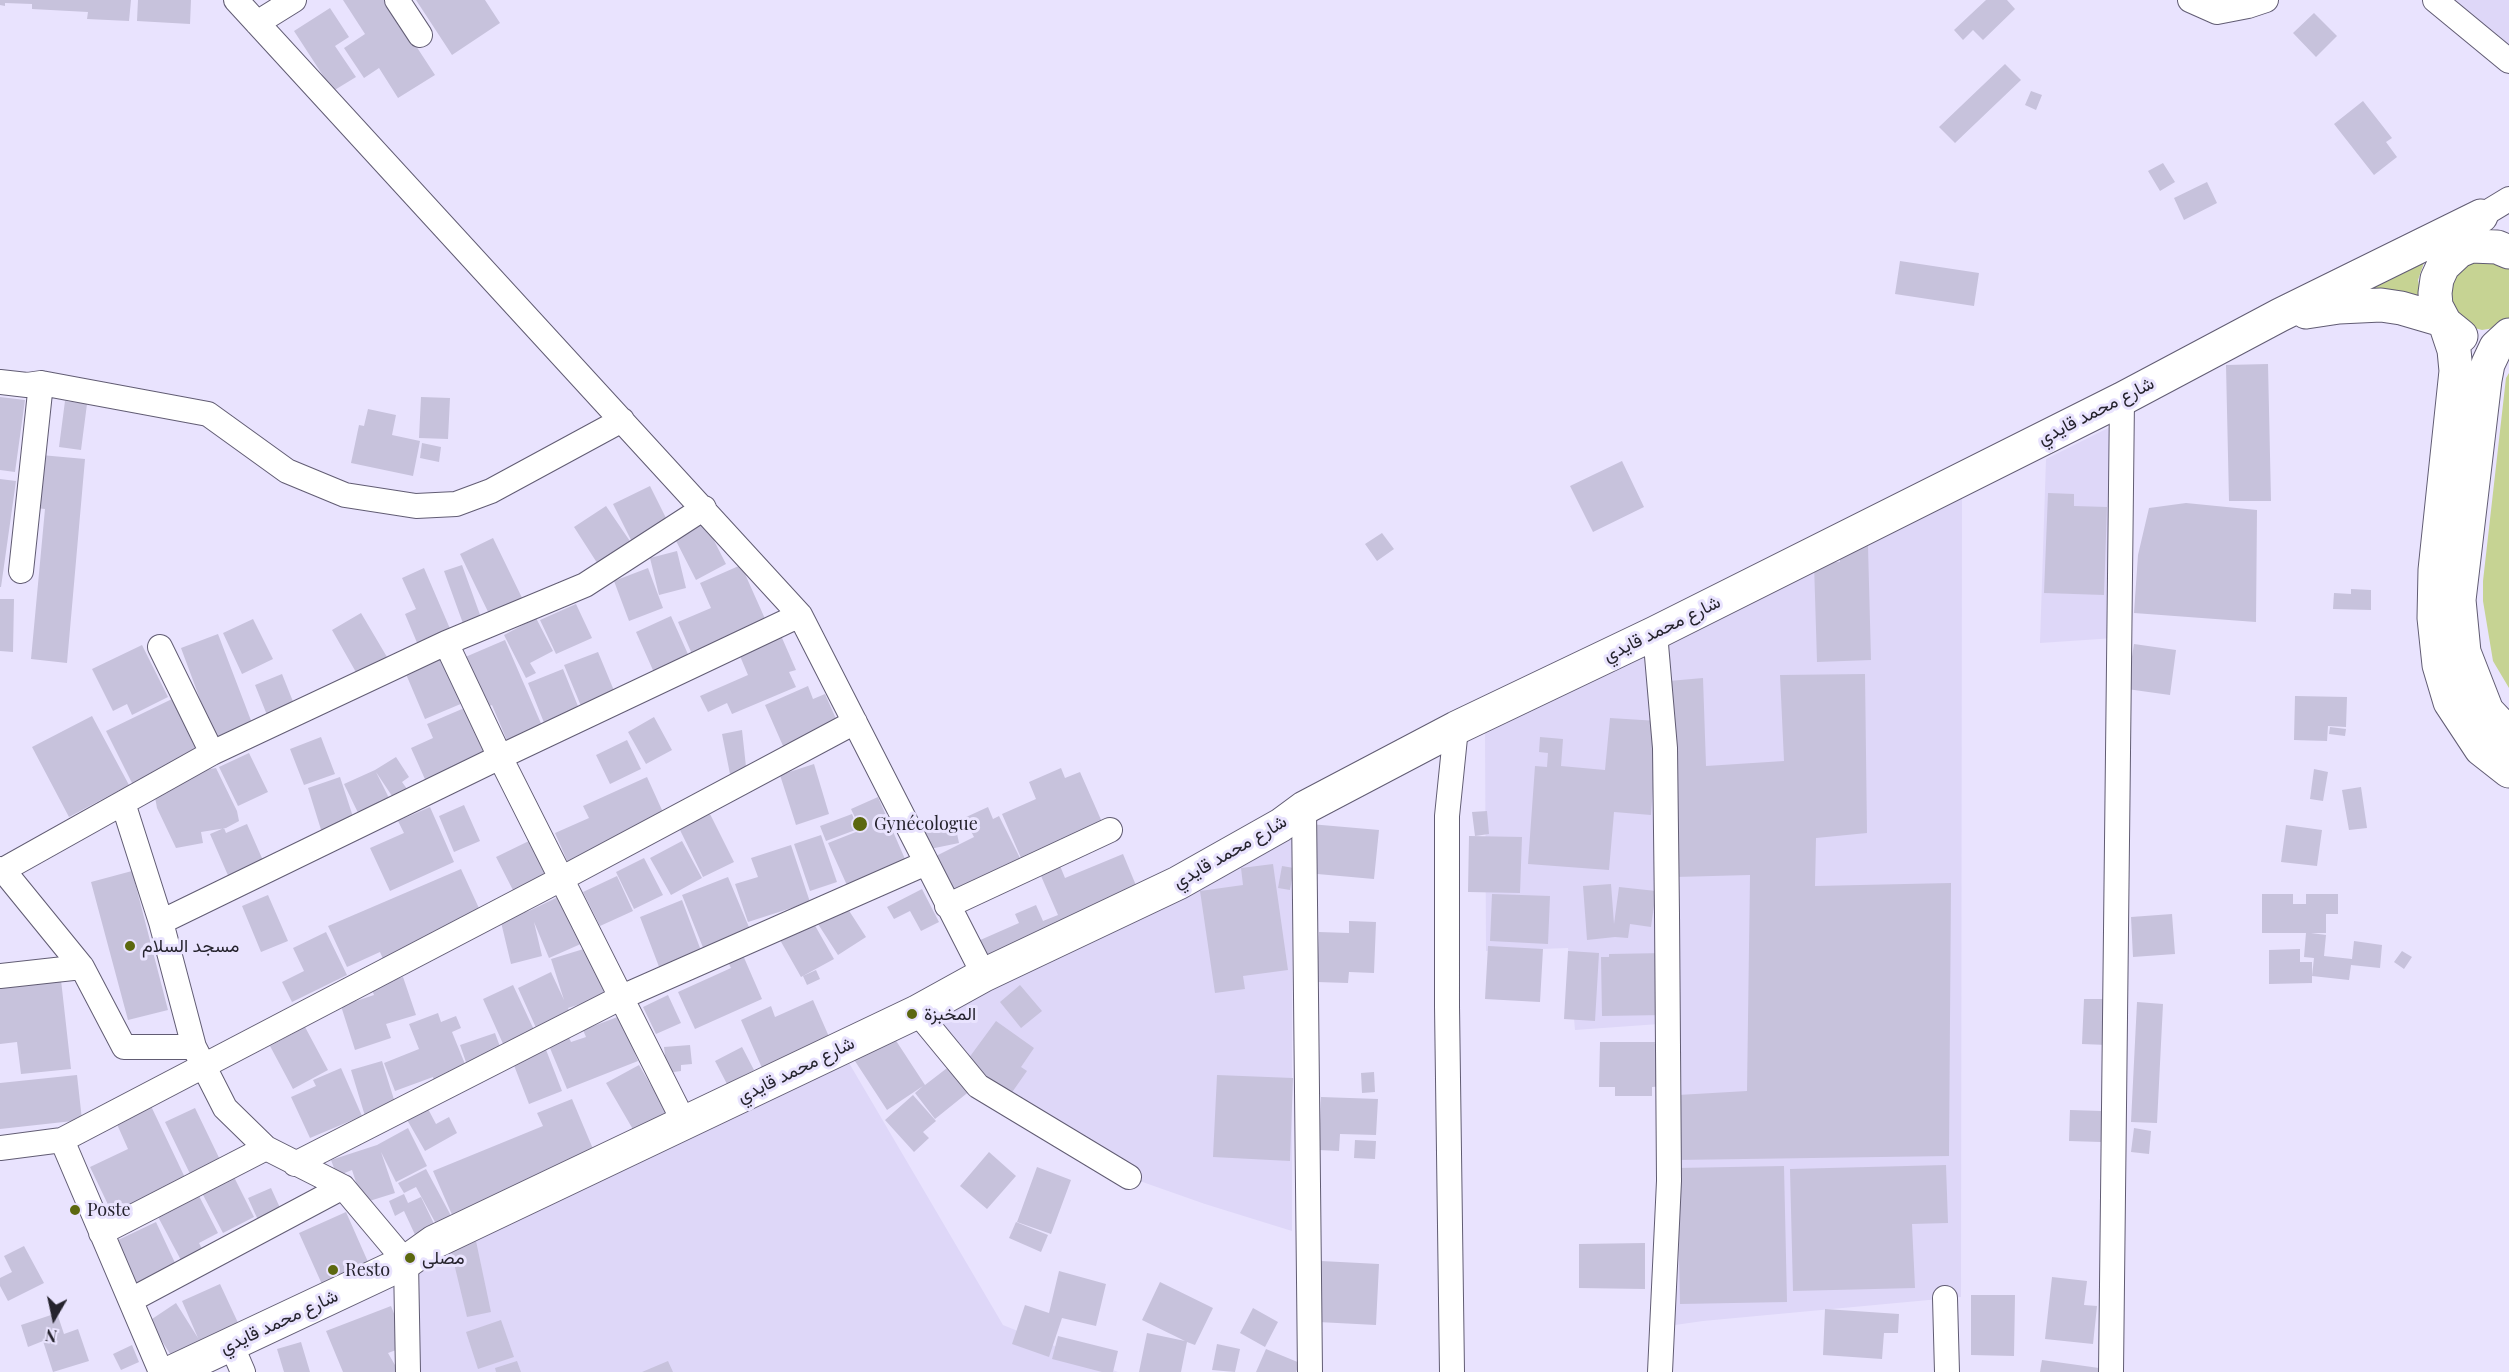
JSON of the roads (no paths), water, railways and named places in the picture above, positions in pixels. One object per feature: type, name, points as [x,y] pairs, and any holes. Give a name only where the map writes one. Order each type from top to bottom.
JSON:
[{"type":"main road","name":"شارع محمد قايدي","points":[[172,1372],[237,1358],[406,1262],[434,1242],[685,1124],[917,1012],[984,975],[1178,883],[1281,825],[1304,808],[1456,728],[1654,633],[2122,399],[2280,315],[2401,255],[2475,245]]},
{"type":"main road","points":[[2475,245],[2437,279],[2434,293],[2436,306],[2454,350],[2456,371],[2435,570],[2434,618],[2439,664],[2450,702],[2481,749],[2509,771]]},
{"type":"main road","points":[[2280,315],[2339,307],[2381,305],[2402,308],[2444,321],[2455,333],[2468,339],[2489,341],[2509,334]]},
{"type":"main road","points":[[2509,334],[2496,347],[2484,380],[2459,600],[2464,652],[2487,711],[2509,734]]},
{"type":"street","points":[[236,0],[800,615],[984,975]]},
{"type":"street","points":[[257,23],[294,0]]},
{"type":"street","points":[[397,0],[420,35]]},
{"type":"street","points":[[2190,0],[2217,12],[2266,0]]},
{"type":"street","points":[[2435,0],[2509,61]]},
{"type":"street","points":[[2475,245],[2509,199]]},
{"type":"street","points":[[0,382],[27,385],[40,383],[208,414],[287,471],[345,495],[416,506],[456,504],[491,491],[622,420]]},
{"type":"street","points":[[21,571],[40,383]]},
{"type":"street","points":[[2111,1372],[2122,399]]},
{"type":"street","points":[[198,1056],[124,1047],[82,967],[2,870],[212,753],[446,643],[585,585],[704,508]]},
{"type":"street","points":[[161,922],[500,757],[800,615]]},
{"type":"street","points":[[1654,633],[1665,748],[1668,914],[1669,1181],[1660,1372]]},
{"type":"street","points":[[446,643],[500,757],[685,1124]]},
{"type":"street","points":[[160,648],[212,753]]},
{"type":"street","points":[[0,1148],[62,1140],[198,1056],[561,879],[855,722]]},
{"type":"street","points":[[1452,1372],[1447,828],[1456,728]]},
{"type":"street","points":[[123,803],[161,922],[198,1056],[225,1108],[266,1148],[343,1187],[406,1262],[408,1372]]},
{"type":"street","points":[[1304,808],[1310,1372]]},
{"type":"street","points":[[947,906],[1110,830]]},
{"type":"street","points":[[295,1164],[622,997],[926,863]]},
{"type":"street","points":[[0,976],[82,967]]},
{"type":"street","points":[[917,1012],[978,1086],[1129,1177]]},
{"type":"street","points":[[62,1140],[161,1372]]},
{"type":"street","points":[[101,1233],[266,1148]]},
{"type":"street","points":[[131,1300],[343,1187]]},
{"type":"street","points":[[1945,1298],[1947,1372]]},
{"type":"place","name":"Gynécologue","points":[[860,824]]},
{"type":"place","name":"مسجد السلام","points":[[130,946]]},
{"type":"place","name":"المخبزة","points":[[912,1014]]},
{"type":"place","name":"Poste","points":[[75,1210]]},
{"type":"place","name":"مصلى","points":[[410,1258]]},
{"type":"place","name":"Resto","points":[[333,1270]]}]
